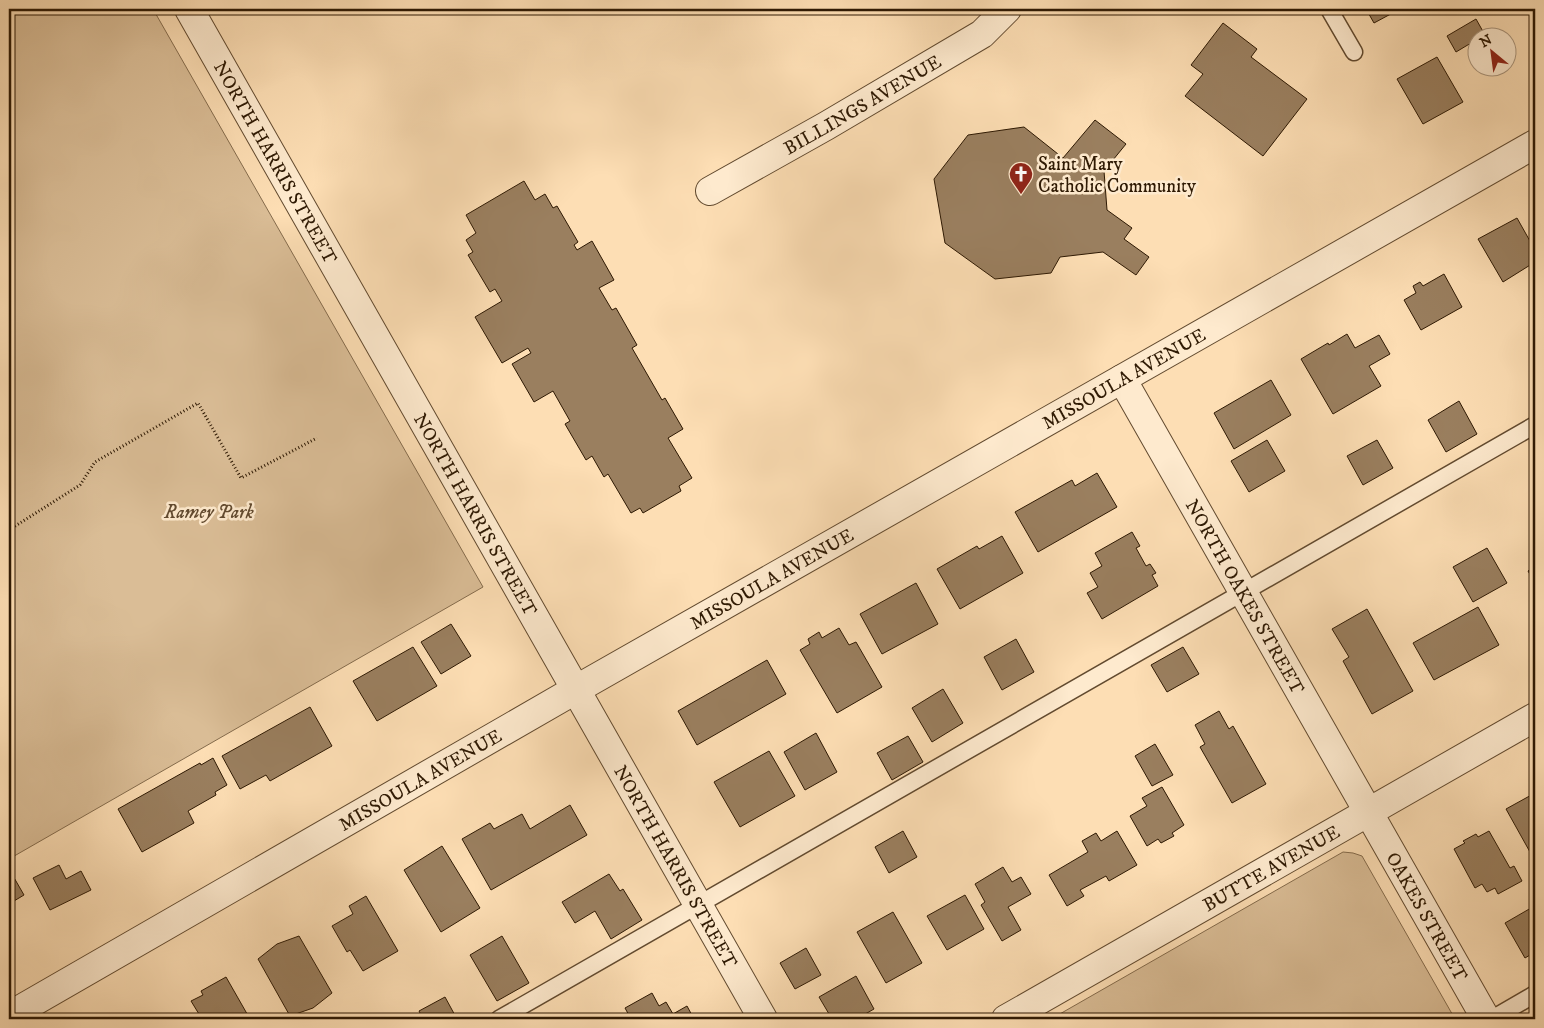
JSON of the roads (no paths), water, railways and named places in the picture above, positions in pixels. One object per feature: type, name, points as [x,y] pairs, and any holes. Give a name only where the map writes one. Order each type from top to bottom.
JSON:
[{"type":"street","name":"NORTH HARRIS STREET","points":[[189,9],[763,1019]]},
{"type":"street","name":"BILLINGS AVENUE","points":[[710,191],[826,126],[982,34],[1007,9]]},
{"type":"street","name":"MISSOULA AVENUE","points":[[26,1013],[576,690],[1535,144]]},
{"type":"street","name":"NORTH OAKES STREET","points":[[1122,379],[1368,814]]},
{"type":"street","name":"BUTTE AVENUE","points":[[1006,1019],[1535,717]]},
{"type":"street","name":"OAKES STREET","points":[[1368,814],[1486,1019]]},
{"type":"lane","points":[[1329,9],[1354,52]]},
{"type":"lane","points":[[499,1019],[1535,425]]},
{"type":"lane","points":[[1492,1019],[1535,994]]},
{"type":"place","name":"Saint Mary Catholic Community","points":[[1021,195]]},
{"type":"park label","name":"Ramey Park","points":[[209,511]]}]
